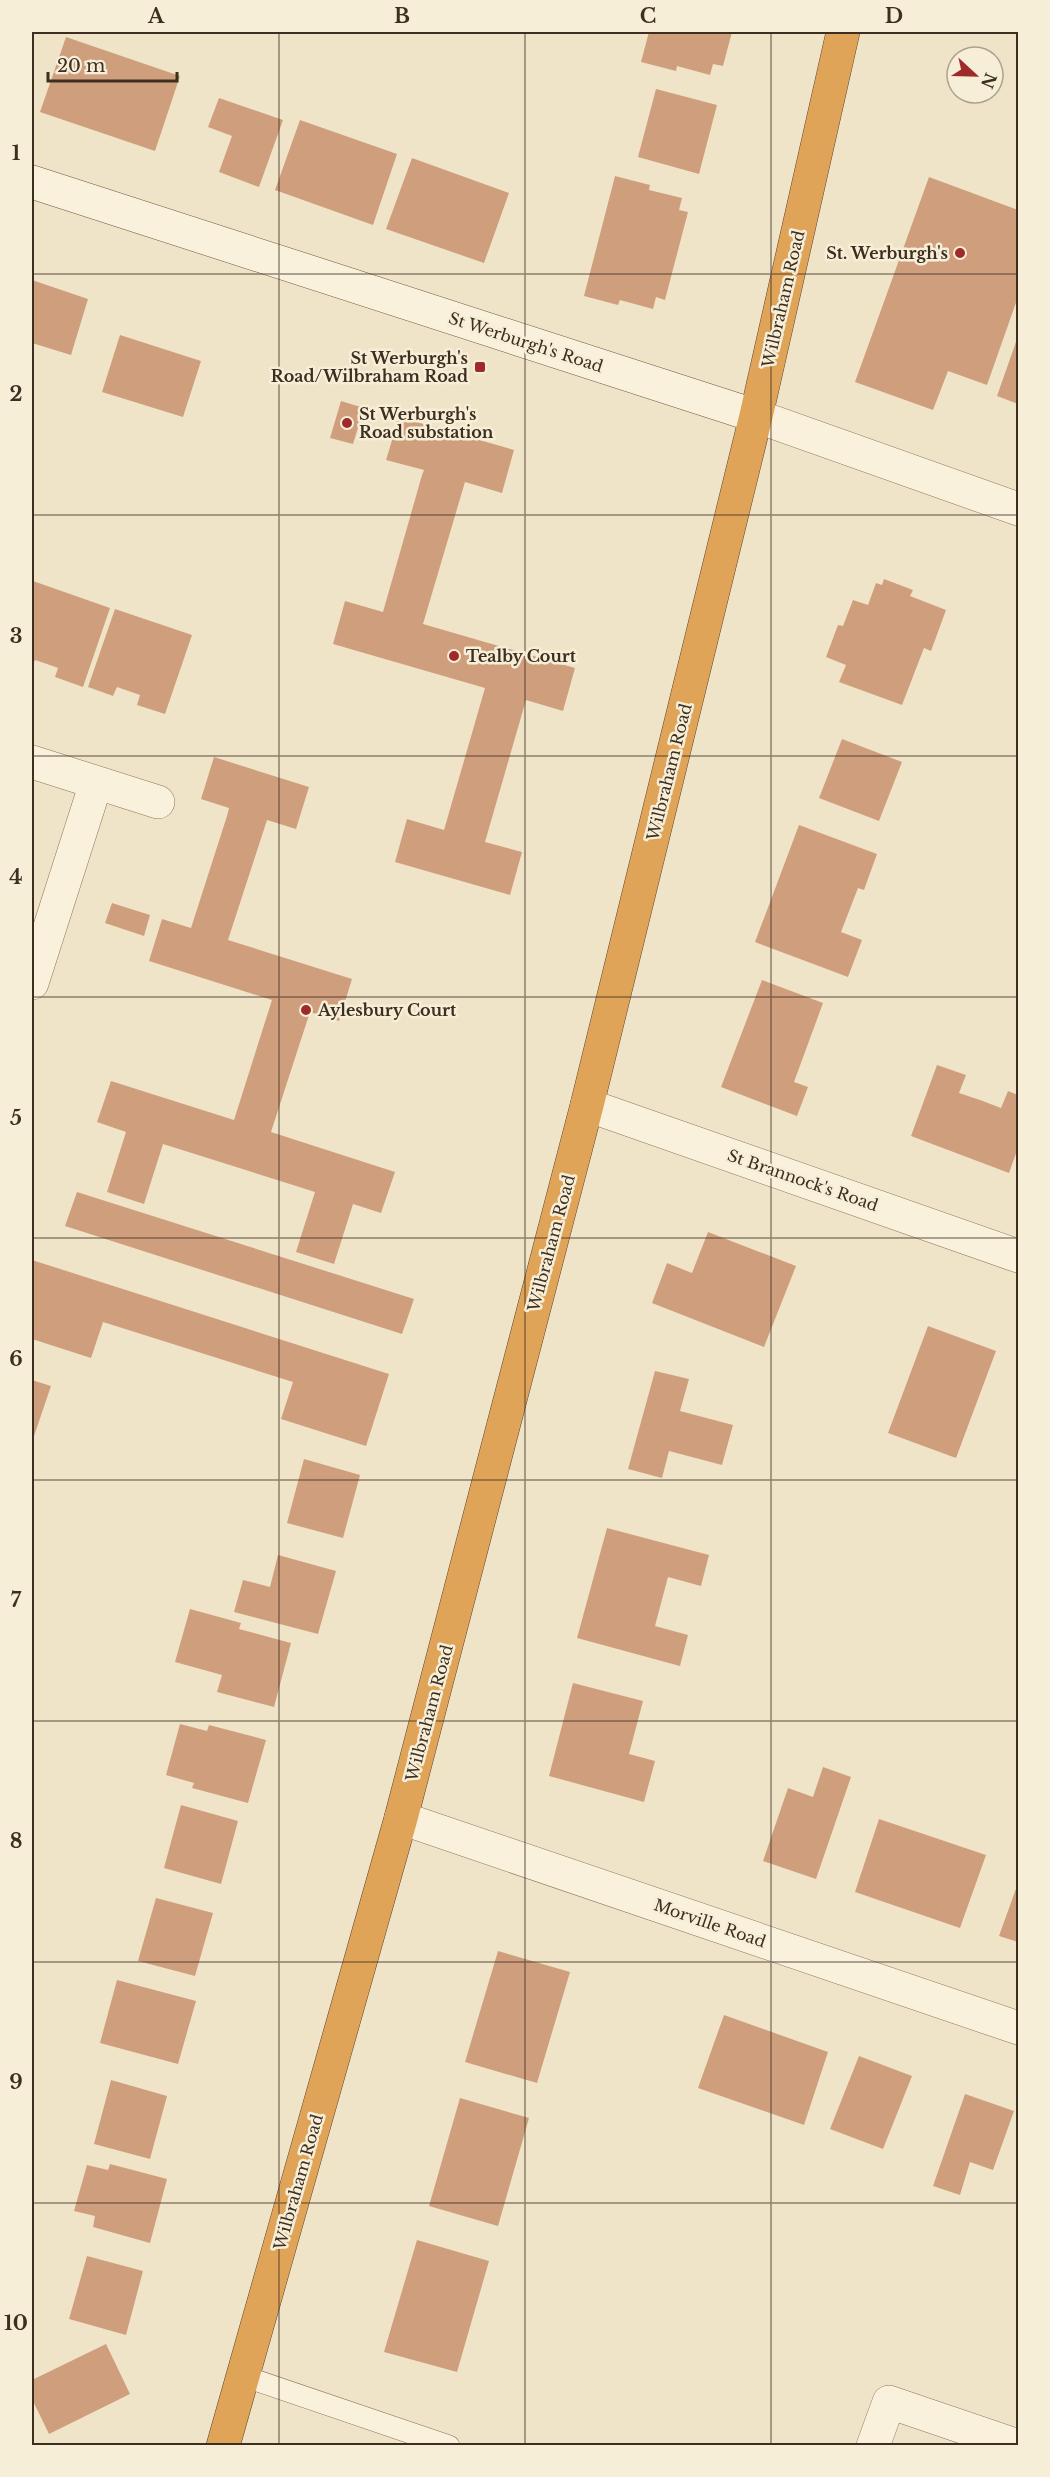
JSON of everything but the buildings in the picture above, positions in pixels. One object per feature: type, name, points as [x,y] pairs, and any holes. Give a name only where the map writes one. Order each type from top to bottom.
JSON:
[{"type":"highway","name":"Wilbraham Road","points":[[223,2445],[401,1818],[587,1105],[756,416],[843,32]]},
{"type":"street","name":"St Werburgh's Road","points":[[32,182],[756,416],[1018,509]]},
{"type":"street","points":[[32,762],[158,802]]},
{"type":"street","points":[[32,983],[96,783]]},
{"type":"street","name":"St Brannock's Road","points":[[587,1105],[1018,1256]]},
{"type":"street","name":"Morville Road","points":[[401,1818],[1018,2028]]},
{"type":"street","points":[[873,2445],[889,2402],[1018,2445]]},
{"type":"lane","points":[[243,2376],[448,2445]]},
{"type":"place","name":"St. Werburgh's","points":[[960,253]]},
{"type":"place","name":"St Werburgh's Road/Wilbraham Road","points":[[480,367]]},
{"type":"place","name":"St Werburgh's Road substation","points":[[347,423]]},
{"type":"place","name":"Tealby Court","points":[[454,656]]},
{"type":"place","name":"Aylesbury Court","points":[[306,1010]]}]
